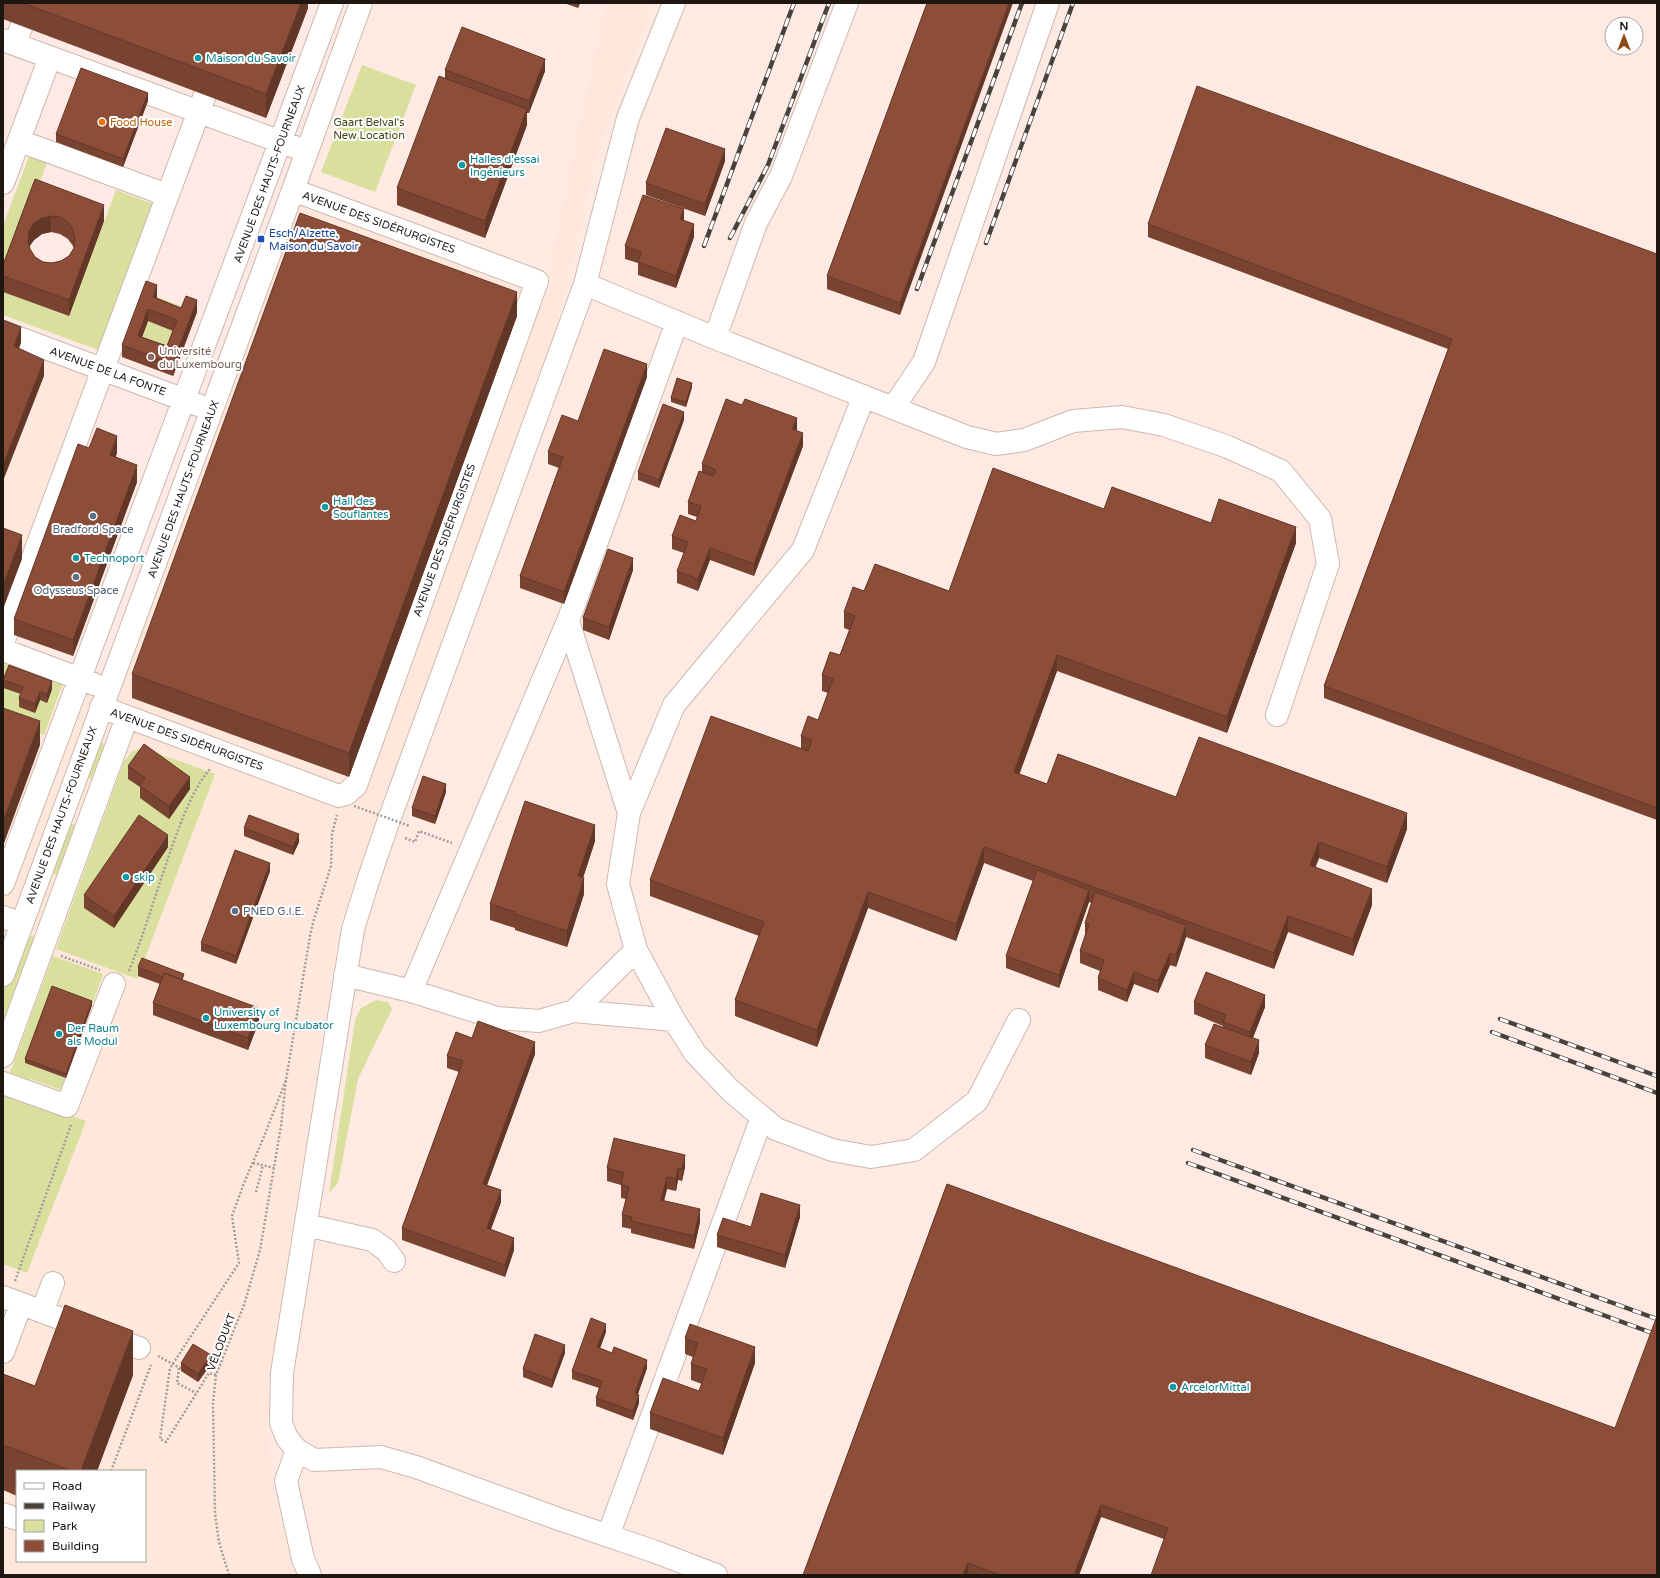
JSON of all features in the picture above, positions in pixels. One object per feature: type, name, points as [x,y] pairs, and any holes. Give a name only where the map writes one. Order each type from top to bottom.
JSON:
[{"type":"street","points":[[30,3],[9,42],[307,152]]},
{"type":"street","name":"AVENUE DES HAUTS-FOURNEAUX","points":[[3,884],[28,796],[48,742],[80,678],[332,3]]},
{"type":"street","name":"AVENUE DES HAUTS-FOURNEAUX","points":[[3,975],[12,920],[84,755],[361,3]]},
{"type":"street","points":[[674,3],[628,118],[585,284],[368,881],[353,930],[282,1374],[281,1423],[287,1438],[297,1450],[314,1460],[381,1457],[409,1465],[716,1575]]},
{"type":"street","points":[[715,338],[756,223],[782,176],[847,3]]},
{"type":"street","points":[[893,408],[924,362],[1048,3]]},
{"type":"street","points":[[3,643],[26,545],[103,369],[223,46]]},
{"type":"street","points":[[3,183],[50,57]]},
{"type":"street","points":[[19,140],[168,195]]},
{"type":"street","name":"AVENUE DES SIDÉRURGISTES","points":[[3,651],[80,678],[127,717],[347,801],[346,794],[356,785],[538,282],[293,190]]},
{"type":"street","points":[[585,284],[715,338],[967,437],[996,444],[1024,440],[1073,422],[1122,417],[1164,425],[1193,434],[1228,446],[1281,471],[1320,520],[1328,564],[1277,715]]},
{"type":"street","points":[[411,991],[568,622],[677,322]]},
{"type":"street","name":"AVENUE DE LA FONTE","points":[[3,332],[212,410]]},
{"type":"street","points":[[864,396],[803,550],[674,705],[630,813],[618,884],[636,950],[674,1020],[696,1053],[731,1091],[776,1128],[832,1150],[871,1157],[914,1150],[977,1101],[1019,1020]]},
{"type":"street","points":[[568,622],[630,813]]},
{"type":"street","points":[[3,1056],[127,717]]},
{"type":"street","points":[[48,742],[84,755]]},
{"type":"street","points":[[574,1011],[636,950]]},
{"type":"street","points":[[345,975],[411,991],[498,1018],[539,1021],[574,1011],[674,1020]]},
{"type":"street","points":[[3,1083],[67,1106],[115,976]]},
{"type":"street","points":[[608,1536],[762,1117]]},
{"type":"street","points":[[306,1225],[372,1240],[386,1250],[394,1261]]},
{"type":"street","points":[[42,1312],[53,1283]]},
{"type":"street","points":[[3,1352],[11,1300],[149,1355]]},
{"type":"street","points":[[297,1450],[286,1481],[303,1559],[310,1575]]},
{"type":"street","points":[[3,1514],[16,1519]]},
{"type":"path","points":[[42,949],[115,976],[142,938],[157,890],[187,806],[208,771]]},
{"type":"path","points":[[209,1373],[166,1442],[160,1438],[170,1368],[239,1263],[232,1216],[286,1080],[314,919],[331,866],[332,834],[340,806],[347,801],[410,826]]},
{"type":"path","points":[[386,831],[415,842],[419,831],[471,851]]},
{"type":"path","name":"VËLODUKT","points":[[229,1575],[219,1542],[215,1514],[214,1403],[216,1375],[248,1291],[260,1250],[275,1168],[286,1080]]},
{"type":"path","points":[[11,1300],[74,1116],[67,1106]]},
{"type":"path","points":[[253,1162],[275,1168]]},
{"type":"path","points":[[256,1192],[263,1165]]},
{"type":"path","points":[[111,1470],[149,1355],[180,1368],[191,1367]]},
{"type":"path","points":[[180,1368],[176,1383],[196,1393]]},
{"type":"path","points":[[202,1370],[216,1375]]},
{"type":"shaded area","name":"Université du Luxembourg","points":[[3,3],[361,3],[108,689],[3,643],[103,369],[3,332]]},
{"type":"shaded area","points":[[361,3],[606,3],[550,269],[544,284],[293,190]]},
{"type":"shaded area","points":[[606,3],[655,3],[597,154],[576,250],[554,337],[340,926],[270,1373],[268,1440],[276,1500],[292,1561],[298,1575],[3,1575],[3,650],[293,190],[588,82]]},
{"type":"shaded area","points":[[655,3],[1657,3],[1657,1575],[298,1575],[292,1561],[276,1500],[268,1440],[270,1373],[340,926],[554,337],[576,250],[597,154]]},
{"type":"shaded area","points":[[3,332],[103,369],[3,643]]},
{"type":"green space","name":"Gaart Belval's New Location","points":[[362,65],[416,85],[375,192],[321,172]]},
{"type":"green space","points":[[29,156],[47,163],[3,281],[3,226]]},
{"type":"green space","points":[[116,190],[156,205],[101,351],[3,315],[3,292],[69,316]]},
{"type":"green space","points":[[157,297],[186,308],[162,372],[133,361]]},
{"type":"green space","points":[[8,657],[65,677],[44,735],[3,721],[3,671]]},
{"type":"green space","points":[[93,740],[108,745],[96,781],[81,776]]},
{"type":"green space","points":[[143,748],[215,774],[137,979],[56,949],[124,761],[133,751]]},
{"type":"green space","points":[[65,822],[79,826],[61,876],[47,871]]},
{"type":"green space","points":[[24,933],[40,939],[3,1039],[3,990]]},
{"type":"green space","points":[[53,956],[103,974],[92,1005],[25,1063],[66,1078],[61,1090],[30,1079],[27,1086],[8,1078]]},
{"type":"green space","points":[[376,1000],[388,1002],[392,1009],[358,1079],[338,1183],[329,1193],[355,1020],[361,1008]]},
{"type":"green space","points":[[3,1091],[86,1121],[27,1273],[3,1264]]},
{"type":"building","name":"Maison du Savoir","points":[[23,3],[301,3],[266,94]]},
{"type":"building","points":[[927,3],[1009,3],[900,303],[827,276]]},
{"type":"building","points":[[462,27],[545,59],[529,101],[445,70]]},
{"type":"building","name":"Food House","points":[[81,68],[148,93],[123,159],[56,134]]},
{"type":"building","name":"Halles d'essai Ingénieurs","points":[[439,76],[527,109],[485,221],[397,188]]},
{"type":"building","points":[[1197,86],[1657,254],[1657,808],[1324,686],[1452,339],[1148,224]]},
{"type":"building","points":[[666,128],[725,149],[705,204],[646,183]]},
{"type":"building","points":[[35,179],[104,205],[69,300],[3,276],[3,265]],"holes":[[[51,216],[60,217],[68,222],[73,230],[75,239],[74,248],[69,256],[61,261],[52,263],[43,262],[35,257],[30,249],[28,241],[29,231],[34,223],[42,218]]]},
{"type":"building","points":[[643,195],[684,209],[680,219],[694,224],[676,276],[638,262],[641,252],[625,246]]},
{"type":"building","name":"Hall des Souflantes","points":[[300,213],[517,292],[349,753],[132,674]]},
{"type":"building","points":[[146,281],[157,285],[153,297],[181,308],[186,296],[197,300],[173,364],[122,345]],"holes":[[[148,309],[177,320],[167,346],[138,336]]]},
{"type":"building","points":[[3,320],[21,327],[14,346],[44,360],[3,465]]},
{"type":"building","points":[[604,349],[647,364],[564,592],[520,576],[563,457],[548,452],[562,415],[578,421]]},
{"type":"building","points":[[677,378],[692,383],[686,402],[671,398]]},
{"type":"building","points":[[726,399],[742,405],[745,399],[797,418],[792,429],[803,433],[754,564],[710,548],[698,579],[677,571],[688,542],[672,536],[680,515],[696,521],[701,506],[688,502],[699,471],[713,476],[716,470],[702,464]]},
{"type":"building","points":[[663,404],[684,412],[659,480],[638,472]]},
{"type":"building","name":"Technoport","points":[[97,428],[117,436],[110,455],[137,465],[73,640],[14,619],[78,444],[89,448]]},
{"type":"building","points":[[993,468],[1104,509],[1112,487],[1211,523],[1219,499],[1296,527],[1227,717],[1057,655],[1014,772],[1047,784],[1058,754],[1176,797],[1199,737],[1407,813],[1387,867],[1319,842],[1310,865],[1372,889],[1353,939],[1288,916],[1274,953],[984,847],[956,924],[868,892],[817,1030],[735,1000],[764,922],[650,880],[711,716],[808,751],[812,740],[801,736],[808,716],[818,720],[833,679],[822,675],[830,652],[840,655],[855,616],[844,612],[853,587],[864,591],[875,564],[949,591]]},
{"type":"building","points":[[3,528],[22,535],[3,585]]},
{"type":"building","points":[[608,549],[633,558],[609,627],[583,618]]},
{"type":"building","points":[[9,665],[52,681],[47,694],[40,692],[35,704],[19,698],[23,687],[3,680]]},
{"type":"building","points":[[3,708],[40,721],[3,822]]},
{"type":"building","points":[[144,744],[190,777],[169,806],[140,786],[145,778],[128,766]]},
{"type":"building","points":[[423,776],[446,784],[435,816],[412,808]]},
{"type":"building","points":[[525,801],[595,825],[578,876],[584,878],[567,931],[490,904]]},
{"type":"building","name":"skip","points":[[139,815],[168,835],[114,916],[84,895]]},
{"type":"building","points":[[249,815],[299,834],[293,847],[244,828]]},
{"type":"building","name":"PNED G.I.E.","points":[[235,850],[270,863],[236,956],[201,943]]},
{"type":"building","points":[[1037,870],[1089,890],[1059,975],[1006,956]]},
{"type":"building","points":[[1095,892],[1186,925],[1176,955],[1170,953],[1158,981],[1134,972],[1127,990],[1098,978],[1104,960],[1080,951],[1089,924],[1085,923]]},
{"type":"building","points":[[142,958],[184,974],[182,980],[164,973],[163,977],[138,967]]},
{"type":"building","points":[[1206,972],[1265,995],[1250,1032],[1223,1022],[1226,1015],[1194,1002]]},
{"type":"building","points":[[164,973],[259,1008],[248,1038],[153,1003]]},
{"type":"building","name":"Der Raum als Modul","points":[[52,986],[92,1001],[66,1074],[25,1059]]},
{"type":"building","points":[[478,1021],[535,1042],[483,1184],[501,1190],[487,1228],[514,1238],[505,1265],[402,1228],[463,1061],[447,1056],[456,1032],[472,1038]]},
{"type":"building","points":[[1214,1024],[1259,1040],[1251,1062],[1205,1045]]},
{"type":"building","points":[[614,1138],[685,1155],[682,1169],[678,1168],[676,1179],[667,1177],[661,1200],[700,1209],[694,1236],[631,1221],[632,1217],[622,1215],[629,1187],[621,1185],[624,1173],[607,1168]]},
{"type":"building","name":"ArcelorMittal","points":[[947,1184],[1615,1428],[1657,1316],[1657,1575],[1151,1575],[1168,1528],[1101,1505],[1074,1575],[1000,1575],[968,1563],[963,1575],[803,1575]]},
{"type":"building","points":[[761,1193],[800,1205],[785,1255],[717,1235],[723,1218],[751,1227]]},
{"type":"building","points":[[65,1305],[133,1331],[81,1470],[69,1470],[3,1445],[3,1374],[35,1386]]},
{"type":"building","points":[[591,1318],[606,1324],[597,1347],[612,1353],[614,1347],[647,1360],[635,1393],[639,1395],[633,1411],[596,1398],[602,1381],[572,1371]]},
{"type":"building","points":[[690,1324],[755,1347],[723,1438],[650,1413],[663,1378],[699,1391],[707,1369],[691,1364],[698,1343],[685,1338]]},
{"type":"building","points":[[535,1334],[565,1345],[552,1380],[523,1369]]},
{"type":"building","points":[[193,1344],[211,1355],[198,1374],[181,1363]]},
{"type":"railway","points":[[704,246],[794,3]]},
{"type":"railway","points":[[730,238],[768,165],[829,3]]},
{"type":"railway","points":[[917,289],[1022,3]]},
{"type":"railway","points":[[986,243],[1073,3]]},
{"type":"railway","points":[[1500,1019],[1657,1076]]},
{"type":"railway","points":[[1492,1032],[1657,1093]]},
{"type":"railway","points":[[1193,1150],[1657,1319]]},
{"type":"railway","points":[[1188,1163],[1655,1334]]},
{"type":"place","name":"Maison du Savoir","points":[[198,58]]},
{"type":"place","name":"Food House","points":[[102,122]]},
{"type":"place","name":"Halles d'essai Ingénieurs","points":[[462,165]]},
{"type":"place","name":"Esch/Alzette, Maison du Savoir","points":[[261,239]]},
{"type":"place","name":"Université du Luxembourg","points":[[151,357]]},
{"type":"place","name":"Hall des Souflantes","points":[[325,507]]},
{"type":"place","name":"Bradford Space","points":[[93,516]]},
{"type":"place","name":"Technoport","points":[[76,558]]},
{"type":"place","name":"Odysseus Space","points":[[76,577]]},
{"type":"place","name":"skip","points":[[126,877]]},
{"type":"place","name":"PNED G.I.E.","points":[[235,911]]},
{"type":"place","name":"University of Luxembourg Incubator","points":[[206,1018]]},
{"type":"place","name":"Der Raum als Modul","points":[[59,1034]]},
{"type":"place","name":"ArcelorMittal","points":[[1173,1387]]}]
